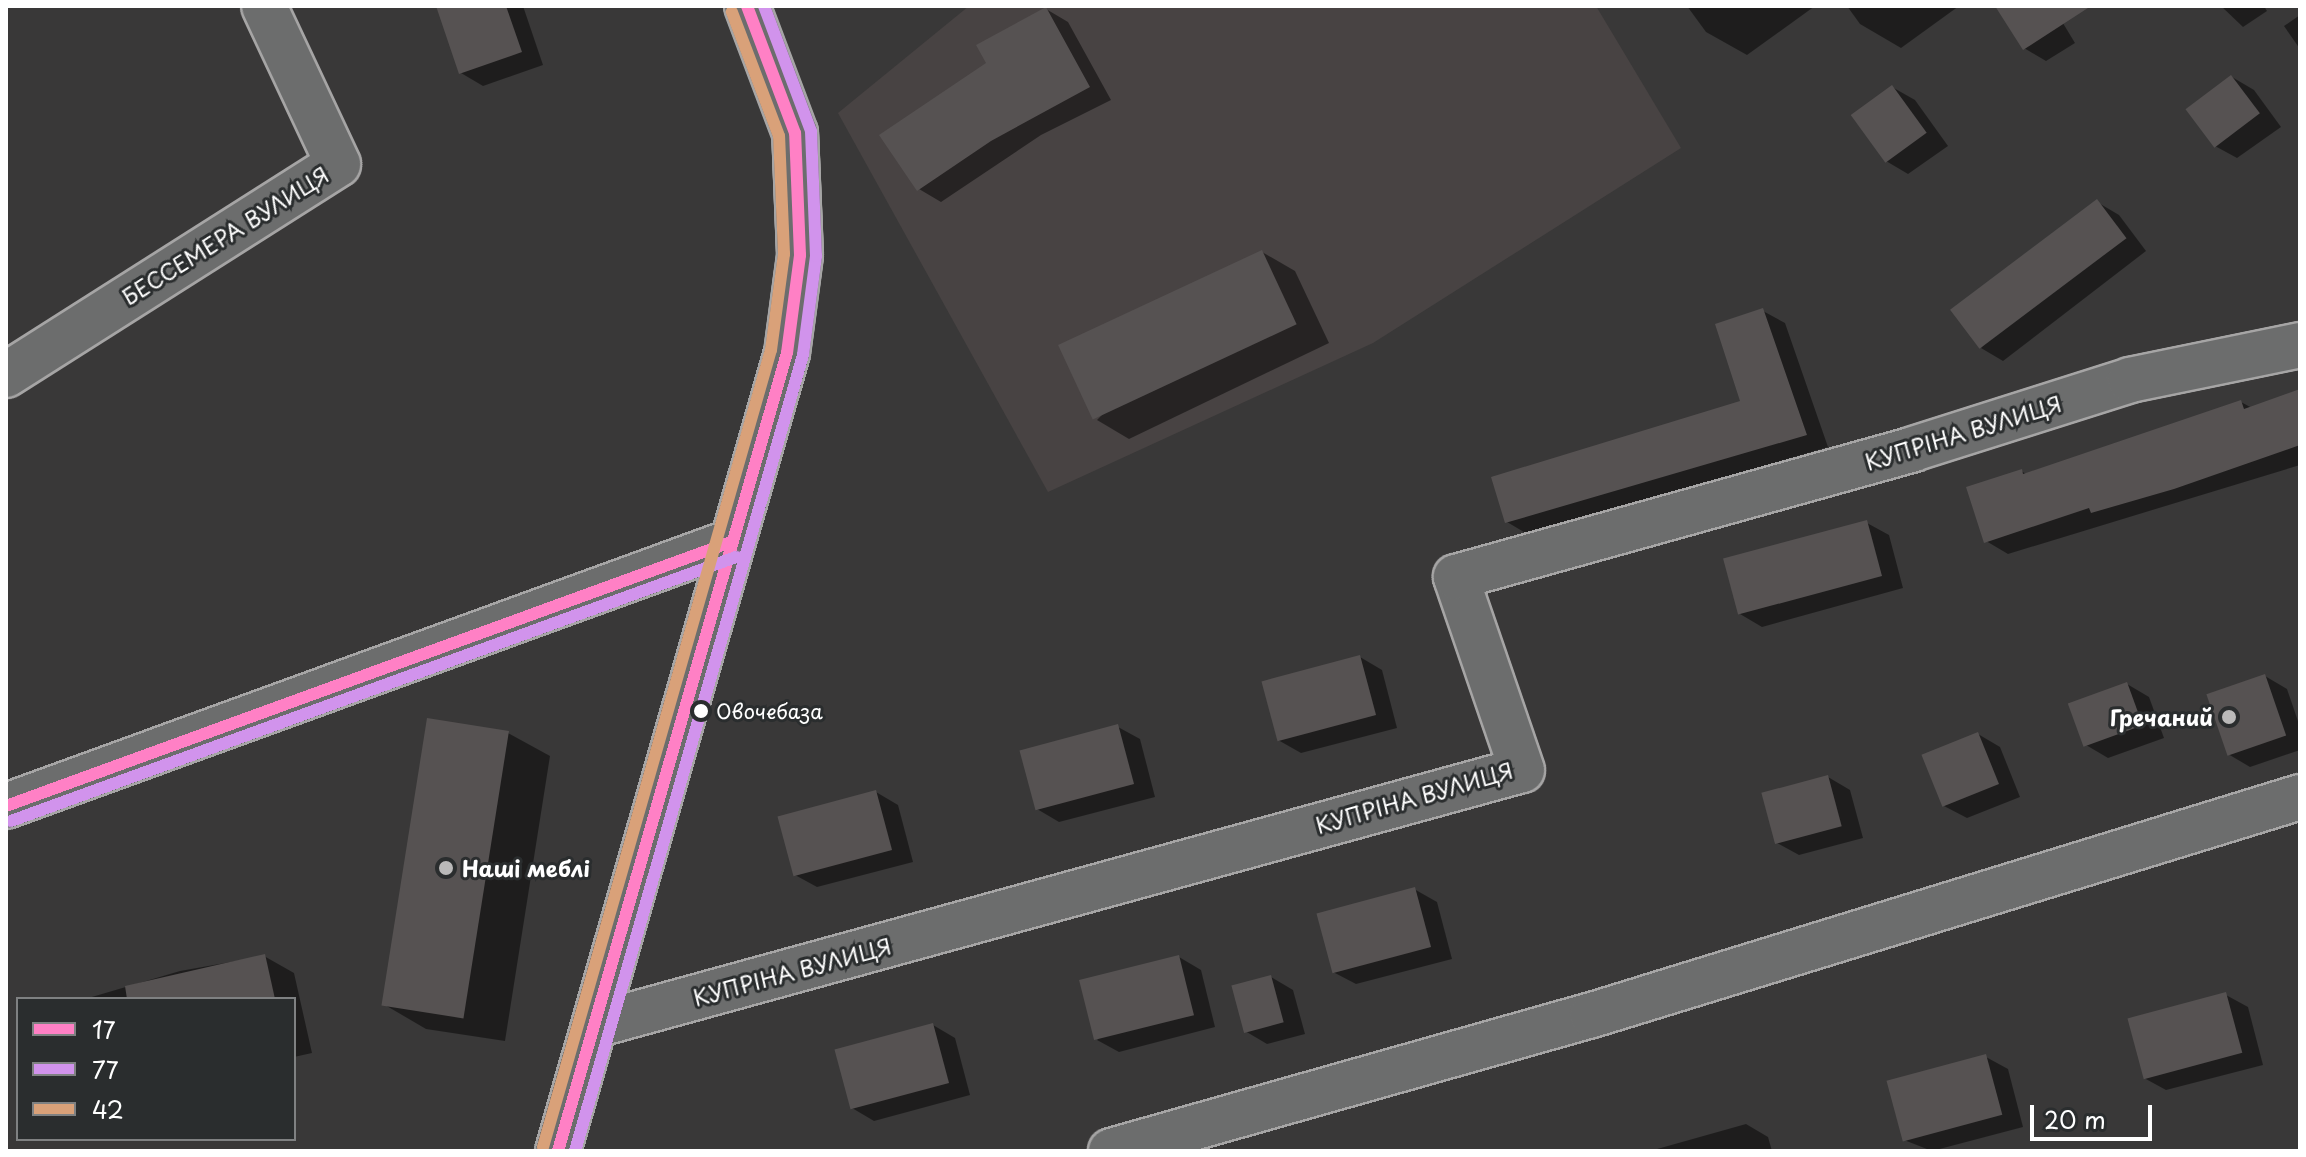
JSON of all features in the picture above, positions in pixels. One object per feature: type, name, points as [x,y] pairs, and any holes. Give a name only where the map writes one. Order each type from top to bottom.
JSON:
[{"type":"street","name":"БЕССЕМЕРА ВУЛИЦЯ","points":[[6,375],[338,164],[264,6]]},
{"type":"street","points":[[558,1151],[787,353],[800,255],[795,133],[747,6]]},
{"type":"street","name":"КУПРІНА ВУЛИЦЯ","points":[[595,1025],[1522,770],[1456,577],[1913,449],[2130,380],[2300,345]]},
{"type":"street","points":[[6,806],[731,542]]},
{"type":"street","points":[[1111,1151],[1592,1015],[2300,797]]},
{"type":"shaded area","points":[[969,6],[1596,6],[1681,148],[1373,343],[1048,492],[838,113]]},
{"type":"building","points":[[436,6],[506,6],[522,52],[459,74]]},
{"type":"building","points":[[1995,6],[2091,6],[2023,50]]},
{"type":"building","points":[[1046,7],[1090,87],[991,141],[917,191],[879,135],[986,63],[976,45]]},
{"type":"building","points":[[2231,75],[2260,113],[2214,148],[2185,109]]},
{"type":"building","points":[[1892,85],[1927,133],[1885,163],[1851,115]]},
{"type":"building","points":[[2097,199],[2126,238],[1980,349],[1950,310]]},
{"type":"building","points":[[1262,250],[1297,324],[1093,419],[1058,345]]},
{"type":"building","points":[[1763,308],[1807,435],[1505,523],[1491,477],[1740,401],[1715,324]]},
{"type":"building","points":[[2300,389],[2300,445],[2174,489],[2091,513],[2089,508],[1984,543],[1966,487],[2022,469],[2023,474],[2241,400],[2244,409]]},
{"type":"building","points":[[1867,520],[1882,576],[1738,615],[1723,559]]},
{"type":"building","points":[[1360,655],[1376,715],[1278,741],[1261,681]]},
{"type":"building","points":[[2265,674],[2286,735],[2228,756],[2206,694]]},
{"type":"building","points":[[2127,682],[2143,725],[2084,747],[2068,704]]},
{"type":"building","name":"Наші меблі","points":[[427,718],[509,731],[463,1018],[381,1005]]},
{"type":"building","points":[[1118,724],[1134,784],[1036,810],[1019,750]]},
{"type":"building","points":[[1978,732],[1999,784],[1942,807],[1921,755]]},
{"type":"building","points":[[1828,775],[1842,826],[1775,844],[1761,793]]},
{"type":"building","points":[[876,790],[892,850],[794,876],[777,816]]},
{"type":"building","points":[[1415,887],[1431,947],[1333,973],[1316,913]]},
{"type":"building","points":[[265,954],[275,997],[127,997],[125,986]]},
{"type":"building","points":[[1179,955],[1194,1015],[1094,1040],[1079,980]]},
{"type":"building","points":[[1271,975],[1284,1022],[1244,1033],[1231,986]]},
{"type":"building","points":[[2226,992],[2242,1053],[2144,1079],[2127,1018]]},
{"type":"building","points":[[933,1023],[949,1083],[851,1109],[834,1049]]},
{"type":"building","points":[[1986,1054],[2002,1115],[1903,1142],[1887,1081]]},
{"type":"transit line","name":"17","points":[[558,1151],[787,353],[800,255],[795,133],[747,6]]},
{"type":"transit line","name":"77","points":[[575,1151],[803,355],[816,256],[811,131],[764,6]]},
{"type":"transit line","name":"42","points":[[543,1147],[771,350],[784,254],[779,136],[732,12]]},
{"type":"transit line","name":"17","points":[[6,806],[731,542]]},
{"type":"transit line","name":"77","points":[[11,821],[736,557]]},
{"type":"place","name":"Овочебаза","points":[[701,711]]},
{"type":"place","name":"Гречаний","points":[[2229,717]]},
{"type":"place","name":"Наші меблі","points":[[446,868]]}]
